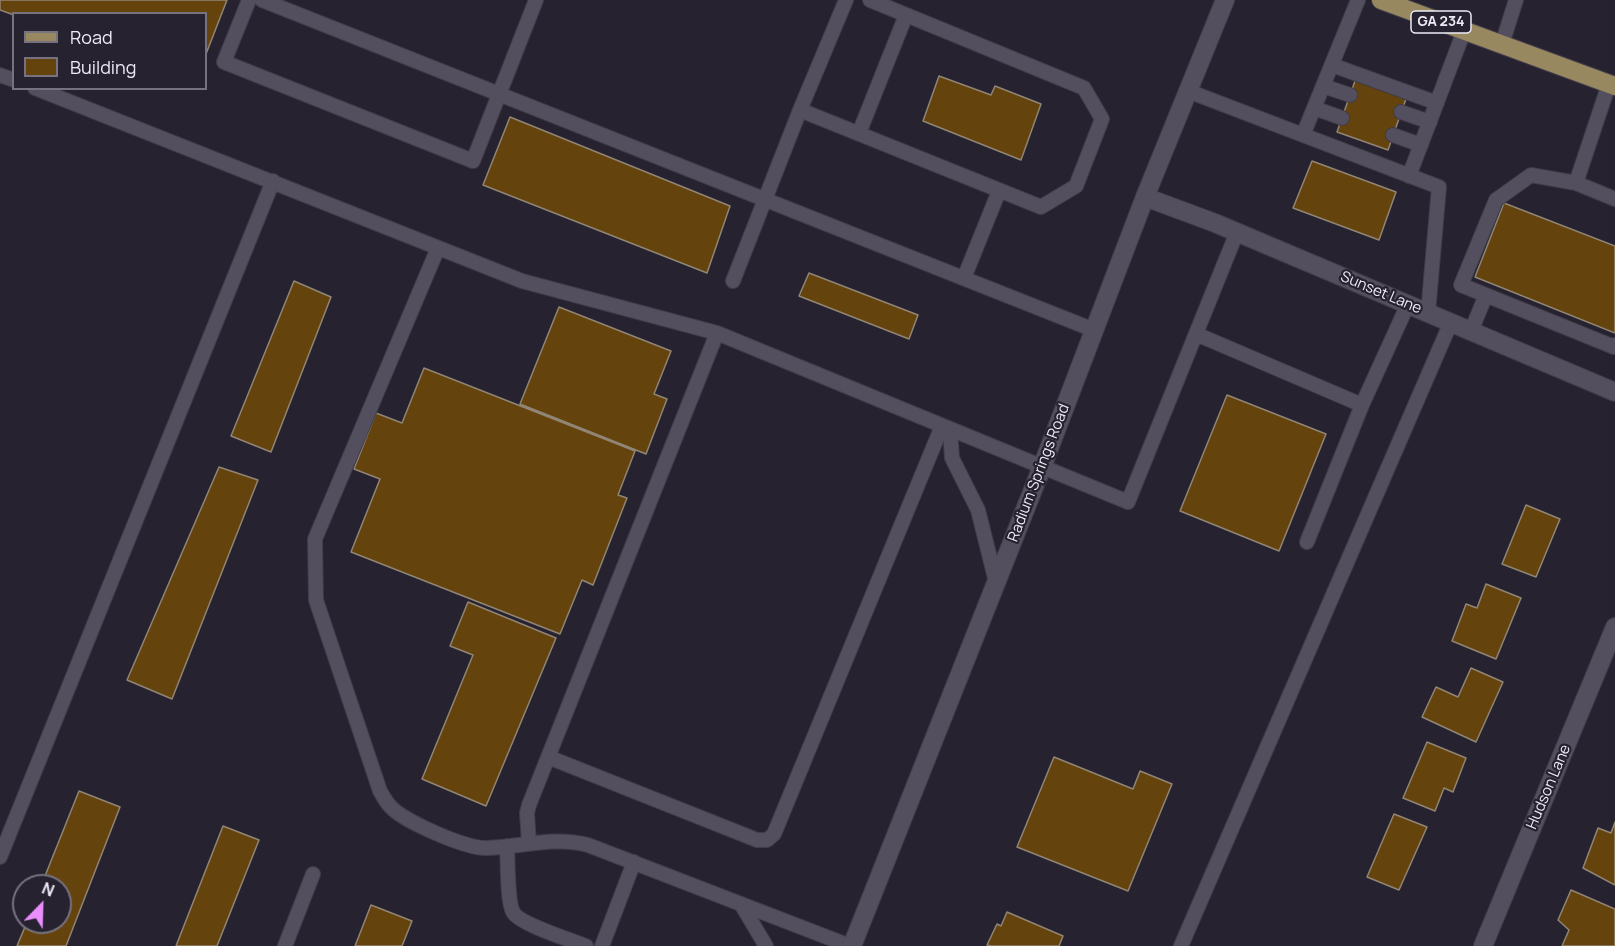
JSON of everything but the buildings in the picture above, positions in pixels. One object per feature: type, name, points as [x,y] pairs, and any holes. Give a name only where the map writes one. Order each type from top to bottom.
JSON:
[{"type":"main road","name":"Radium Springs Road","points":[[851,946],[1042,467],[1145,197],[1225,0]]},
{"type":"main road","name":"GA 234","points":[[1381,0],[1612,85]]},
{"type":"main road","name":"Sunset Lane","points":[[1145,197],[1237,232],[1615,392]]},
{"type":"main road","name":"Hudson Lane","points":[[1483,946],[1615,627]]},
{"type":"lane","points":[[249,0],[224,62],[473,161],[536,0]]},
{"type":"lane","points":[[262,0],[1094,330]]},
{"type":"lane","points":[[733,281],[846,0]]},
{"type":"lane","points":[[801,110],[1041,207],[1076,186],[1102,119],[1084,88],[870,0]]},
{"type":"lane","points":[[1303,135],[1358,0]]},
{"type":"lane","points":[[1502,45],[1516,0]]},
{"type":"lane","points":[[859,133],[906,15]]},
{"type":"lane","points":[[1409,176],[1464,31]]},
{"type":"lane","points":[[1332,65],[1437,103]]},
{"type":"lane","points":[[1576,183],[1612,85]]},
{"type":"lane","points":[[1323,86],[1350,95]]},
{"type":"lane","points":[[40,90],[522,281],[717,333],[1128,502],[1237,232]]},
{"type":"lane","points":[[1188,91],[1439,187],[1428,313]]},
{"type":"lane","points":[[1314,108],[1342,118]]},
{"type":"lane","points":[[1401,112],[1430,122]]},
{"type":"lane","points":[[1394,135],[1421,145]]},
{"type":"lane","points":[[1615,199],[1576,183],[1531,175],[1496,200],[1461,285],[1614,347],[1615,345]]},
{"type":"lane","points":[[0,857],[273,181]]},
{"type":"lane","points":[[964,278],[999,190]]},
{"type":"lane","points":[[438,248],[315,539],[316,600],[380,790],[390,807],[407,820],[469,846],[485,848],[561,841],[588,845],[851,946]]},
{"type":"lane","points":[[1471,331],[1486,295]]},
{"type":"lane","points":[[1307,542],[1362,405],[1408,304]]},
{"type":"lane","points":[[1181,946],[1451,322]]},
{"type":"lane","points":[[529,843],[527,813],[717,333]]},
{"type":"lane","points":[[1196,334],[1362,405]]},
{"type":"lane","points":[[946,428],[952,458],[978,510],[996,582]]},
{"type":"lane","points":[[548,757],[758,840],[766,840],[774,834],[946,428]]},
{"type":"lane","points":[[507,846],[511,905],[514,915],[525,922],[586,946]]},
{"type":"lane","points":[[602,946],[634,862]]},
{"type":"lane","points":[[285,946],[313,874]]},
{"type":"lane","points":[[741,904],[766,946]]}]
